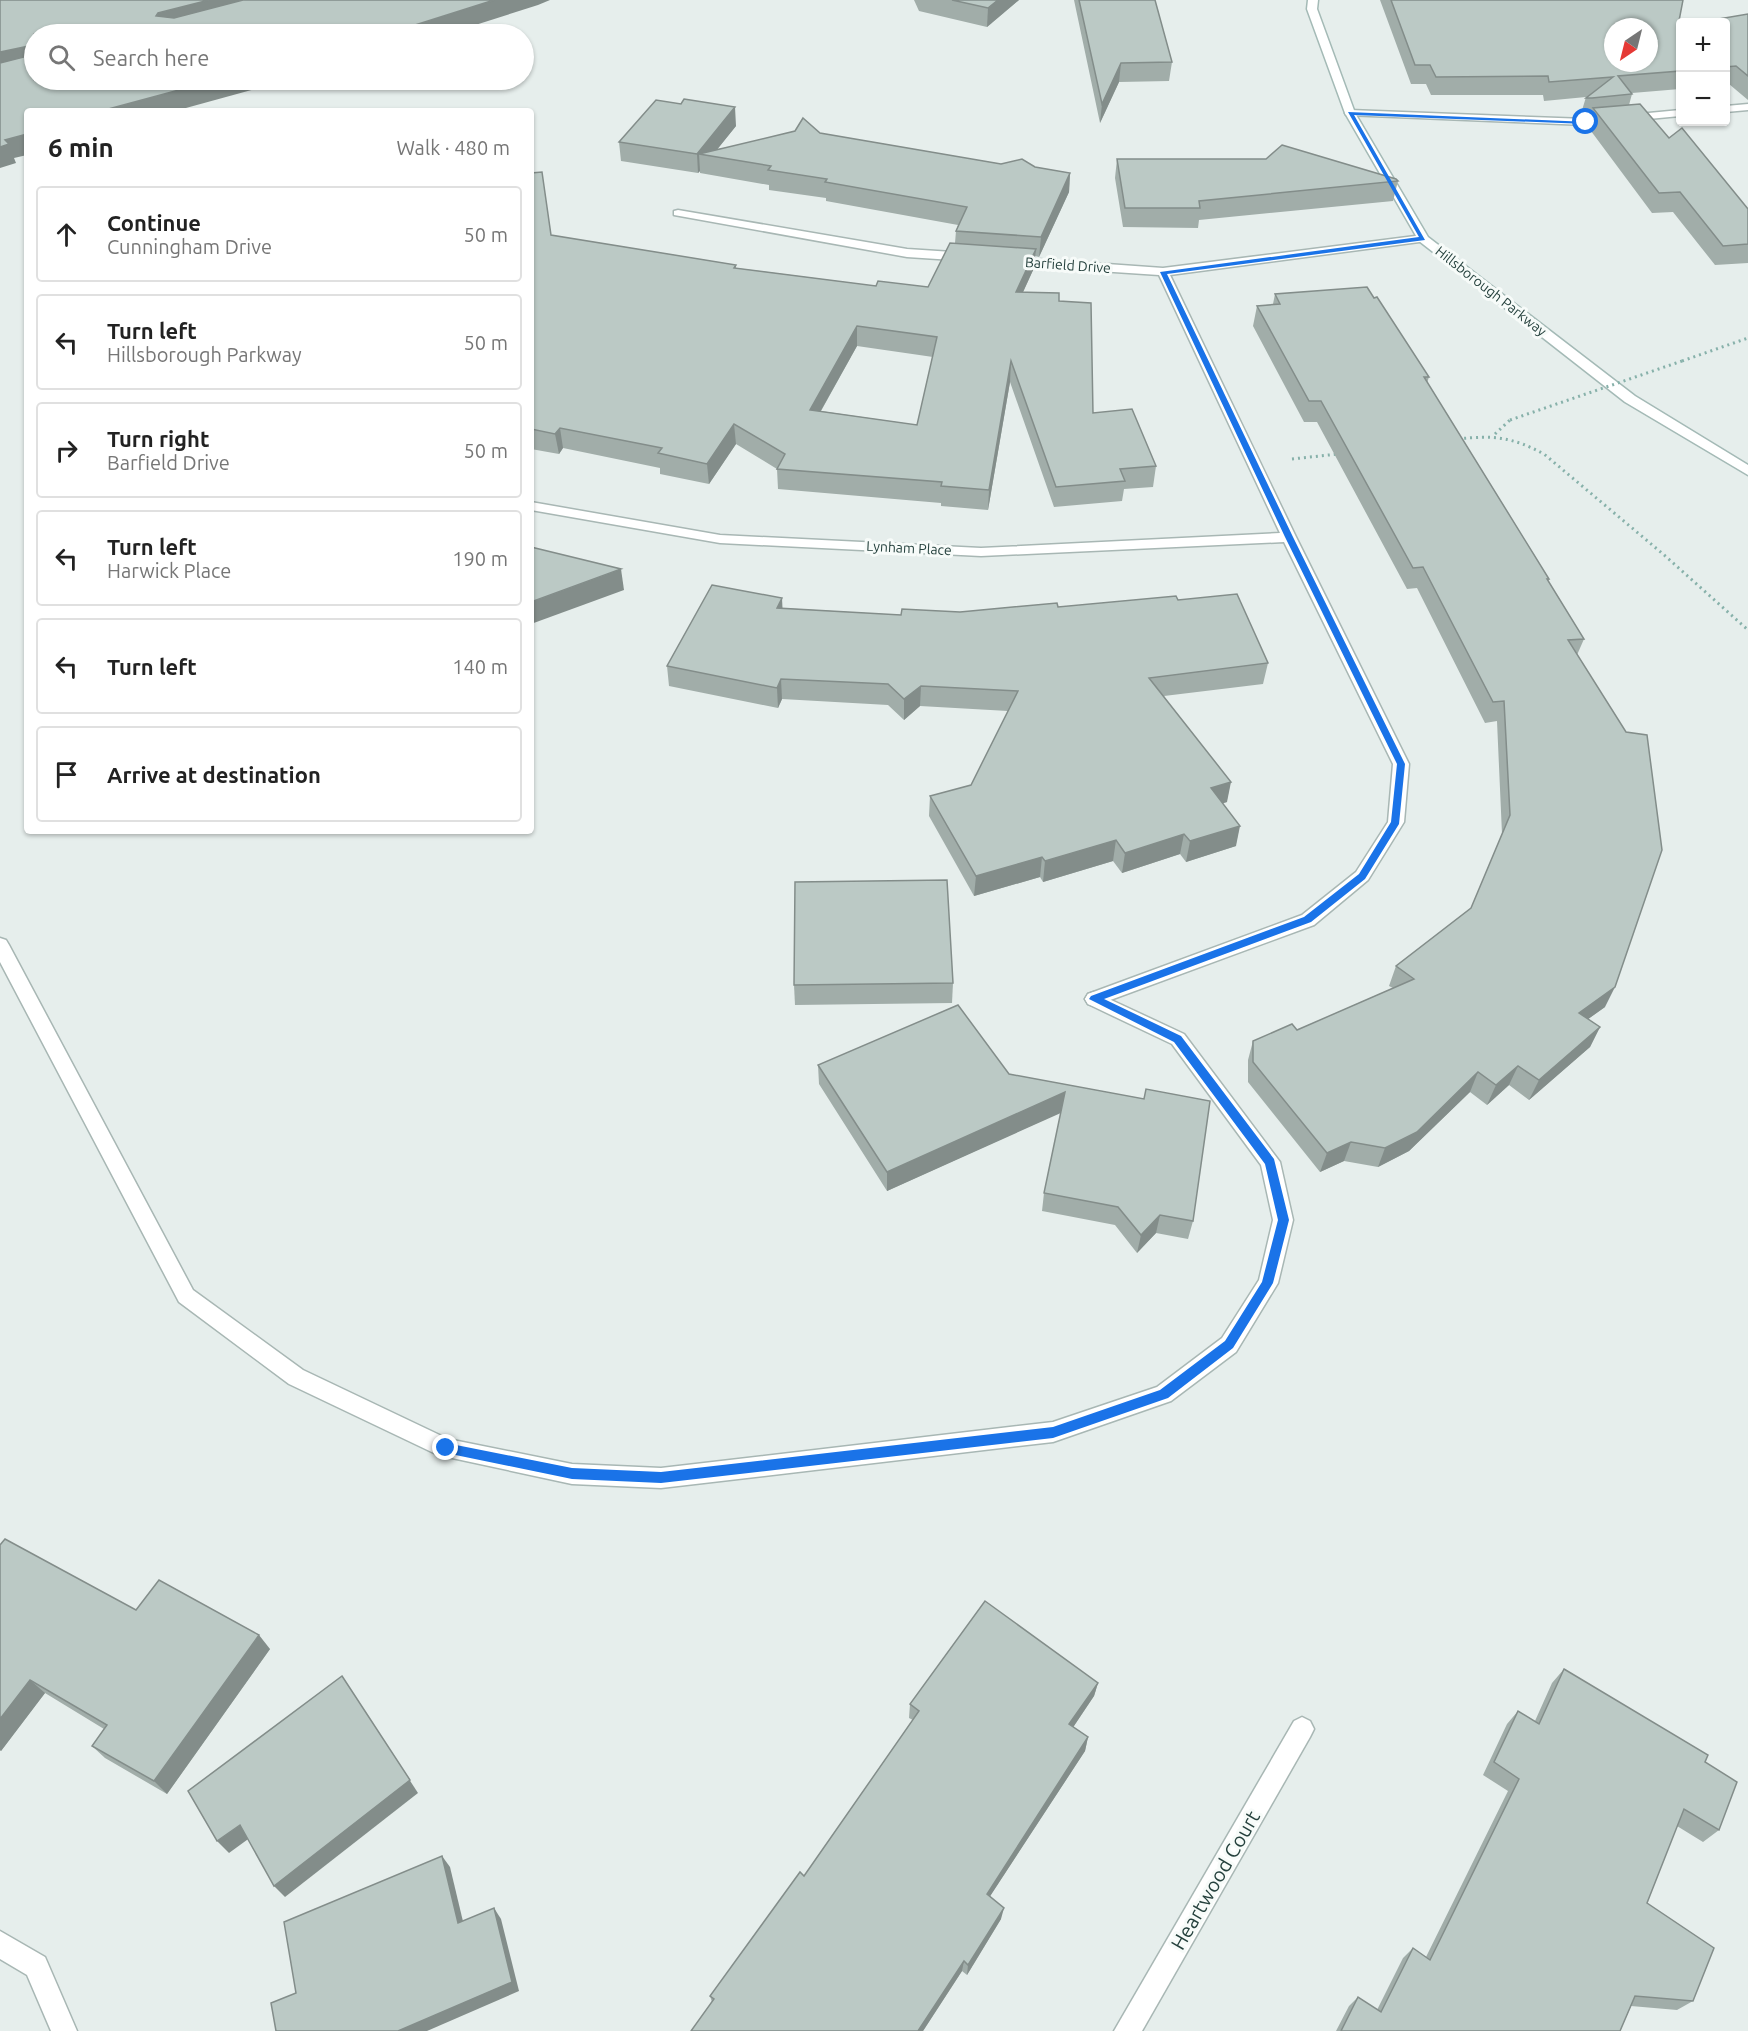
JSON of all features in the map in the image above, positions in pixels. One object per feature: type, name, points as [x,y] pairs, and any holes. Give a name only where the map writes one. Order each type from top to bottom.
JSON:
[{"type":"street","name":"Hillsborough Parkway","points":[[1313,0],[1312,9],[1350,113],[1423,238],[1630,399],[1748,471]]},
{"type":"street","points":[[1730,109],[1748,107]]},
{"type":"street","points":[[1350,113],[1586,122],[1676,113]]},
{"type":"street","points":[[678,213],[907,253],[977,258]]},
{"type":"street","name":"Barfield Drive","points":[[1000,260],[1163,272],[1423,238]]},
{"type":"street","points":[[0,945],[186,1296],[296,1377],[446,1448],[572,1474],[661,1478],[1053,1432],[1164,1394],[1229,1345],[1268,1283],[1283,1220],[1270,1162],[1178,1039],[1094,999],[1308,920],[1362,876],[1396,822],[1401,764],[1289,537],[1163,272]]},
{"type":"street","name":"Lynham Place","points":[[534,507],[720,538],[981,552],[1289,537]]},
{"type":"street","name":"Heartwood Court","points":[[1127,2031],[1302,1729]]},
{"type":"street","points":[[0,1944],[36,1966],[64,2031]]},
{"type":"path","points":[[1495,435],[1510,420],[1748,338]]},
{"type":"path","points":[[1449,441],[1495,435],[1524,443],[1544,454],[1664,554],[1748,630]]},
{"type":"path","points":[[1255,463],[1346,453]]},
{"type":"building","points":[[0,0],[209,0],[158,13],[156,16],[174,18],[243,0],[494,0],[418,24],[24,24],[24,47],[0,52]]},
{"type":"building","points":[[952,0],[998,0],[988,8]]},
{"type":"building","points":[[1079,0],[1155,0],[1172,62],[1121,63],[1102,104]]},
{"type":"building","points":[[1391,0],[1683,0],[1680,18],[1676,18],[1676,71],[1618,76],[1632,94],[1586,98],[1613,77],[1549,82],[1548,76],[1436,77],[1430,65],[1415,65]]},
{"type":"building","points":[[1748,14],[1748,76],[1736,66],[1730,67],[1730,18],[1724,18]]},
{"type":"building","points":[[24,57],[24,90],[179,90],[112,108],[24,108],[24,135],[5,140],[9,144],[0,147],[0,63]]},
{"type":"building","points":[[684,99],[735,107],[697,154],[619,142],[656,100],[681,104]]},
{"type":"building","points":[[1640,104],[1669,138],[1682,128],[1748,209],[1748,244],[1723,246],[1680,192],[1659,193],[1593,108]]},
{"type":"building","points":[[803,118],[820,133],[1001,164],[1022,159],[1035,167],[1070,173],[1041,237],[956,231],[967,207],[825,182],[827,179],[768,170],[771,166],[699,154],[795,131]]},
{"type":"building","points":[[1282,145],[1398,181],[1199,201],[1200,208],[1125,208],[1117,159],[1266,159]]},
{"type":"building","points":[[542,172],[551,235],[736,265],[734,268],[876,286],[878,281],[928,287],[950,243],[1036,249],[1016,292],[1059,293],[1059,301],[1091,303],[1093,413],[1132,409],[1156,466],[1120,469],[1125,481],[1056,487],[1011,361],[989,490],[941,486],[942,482],[777,469],[785,454],[734,424],[707,464],[658,453],[662,448],[560,428],[555,434],[534,430],[534,173]],"holes":[[[857,326],[937,337],[917,425],[810,410]]]},
{"type":"building","points":[[1367,287],[1374,298],[1377,297],[1429,377],[1424,377],[1584,639],[1568,640],[1626,732],[1647,735],[1662,850],[1615,987],[1579,1013],[1600,1027],[1539,1080],[1518,1066],[1496,1085],[1478,1072],[1417,1132],[1385,1148],[1351,1142],[1327,1153],[1253,1062],[1253,1041],[1292,1024],[1297,1030],[1414,979],[1396,966],[1471,908],[1510,815],[1504,701],[1493,702],[1423,567],[1413,568],[1321,401],[1309,401],[1257,306],[1280,304],[1275,294]]},
{"type":"building","points":[[534,548],[621,569],[534,601]]},
{"type":"building","points":[[712,585],[782,598],[777,608],[901,615],[902,609],[960,612],[1057,603],[1058,607],[1176,596],[1178,600],[1237,594],[1268,663],[1149,678],[1231,782],[1211,788],[1240,826],[1190,841],[1184,834],[1125,853],[1116,840],[1045,861],[1042,857],[976,876],[930,796],[971,785],[1018,691],[921,686],[904,699],[888,684],[781,679],[777,688],[667,666]]},
{"type":"building","points":[[947,880],[953,983],[794,985],[795,882]]},
{"type":"building","points":[[958,1005],[1009,1074],[1144,1099],[1146,1089],[1210,1101],[1193,1221],[1160,1215],[1141,1235],[1118,1207],[1044,1193],[1065,1092],[887,1172],[818,1065]]},
{"type":"building","points":[[5,1539],[136,1610],[159,1580],[259,1635],[154,1781],[92,1746],[107,1725],[30,1680],[0,1719],[0,1545]]},
{"type":"building","points":[[985,1601],[1098,1683],[1069,1724],[1088,1737],[987,1894],[1004,1908],[968,1965],[964,1961],[918,2031],[691,2031],[714,1999],[710,1996],[800,1872],[804,1876],[919,1711],[910,1704]]},
{"type":"building","points":[[1564,1669],[1708,1755],[1705,1762],[1737,1782],[1719,1830],[1684,1809],[1647,1903],[1714,1948],[1693,2001],[1635,1996],[1620,2031],[1341,2031],[1358,1997],[1381,2012],[1413,1948],[1430,1960],[1519,1779],[1494,1762],[1518,1711],[1539,1724]]},
{"type":"building","points":[[342,1676],[410,1780],[274,1886],[240,1825],[217,1841],[188,1791]]},
{"type":"building","points":[[442,1856],[458,1923],[494,1908],[512,1982],[398,2031],[276,2031],[271,2003],[296,1993],[284,1922]]},
{"type":"route","points":[[446,1448],[572,1474],[661,1478],[1053,1432],[1164,1394],[1229,1345],[1268,1283],[1283,1220],[1270,1162],[1178,1039],[1094,999],[1308,920],[1362,876],[1396,822],[1401,764],[1289,537],[1163,272],[1423,238],[1350,113],[1586,122]]}]
